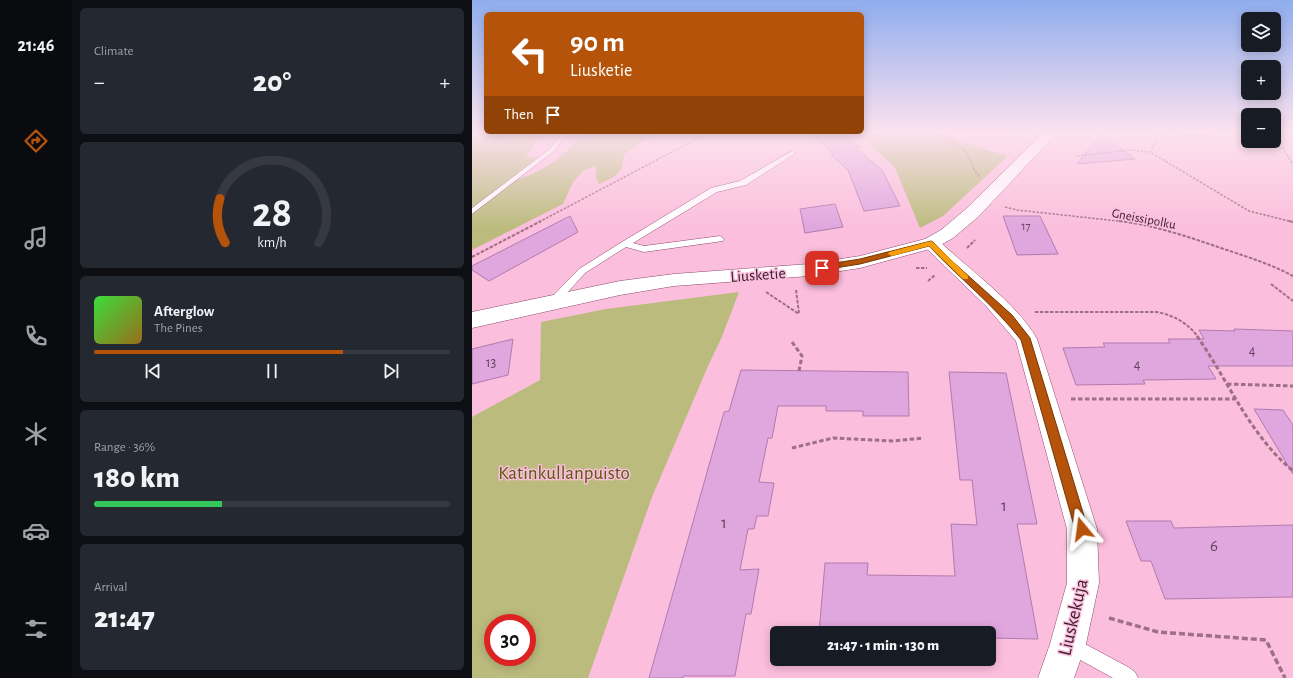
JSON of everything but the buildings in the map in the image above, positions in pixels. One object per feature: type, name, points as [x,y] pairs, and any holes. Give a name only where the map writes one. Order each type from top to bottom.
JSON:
[{"type":"street","name":"Liusketie","points":[[472,320],[554,301],[620,288],[674,280],[809,270],[860,262],[931,243],[958,225],[1019,165]]},
{"type":"street","name":"Liuskekuja","points":[[931,243],[950,264],[1009,318],[1026,338],[1082,529],[1083,583],[1068,644],[1056,678]]},
{"type":"lane","points":[[472,212],[533,165]]},
{"type":"lane","points":[[554,301],[582,271],[625,244],[714,190],[743,182],[772,165]]},
{"type":"lane","points":[[625,244],[644,249],[720,239]]},
{"type":"lane","points":[[1068,644],[1122,672],[1129,678]]},
{"type":"path","points":[[472,257],[651,165]]},
{"type":"path","name":"Gneissipolku","points":[[970,165],[974,173],[991,194],[1017,210],[1135,223],[1176,233],[1272,265],[1293,276]]},
{"type":"path","points":[[1171,165],[1249,211],[1293,222]]},
{"type":"path","points":[[1271,284],[1293,301]]},
{"type":"path","points":[[764,291],[799,314],[795,288]]},
{"type":"path","points":[[1034,312],[1164,312],[1173,315],[1195,334],[1254,428],[1282,463],[1293,471]]},
{"type":"path","points":[[792,342],[802,356],[799,371]]},
{"type":"path","points":[[1227,384],[1293,386]]},
{"type":"path","points":[[1071,399],[1236,399]]},
{"type":"path","points":[[792,448],[833,438],[892,441],[923,438]]},
{"type":"path","points":[[1109,618],[1158,632],[1266,640],[1285,678]]},
{"type":"green space","points":[[472,165],[528,165],[509,181],[532,174],[549,165],[622,165],[618,174],[599,184],[596,177],[596,166],[583,171],[573,182],[563,204],[472,250]]},
{"type":"green space","points":[[892,165],[999,165],[943,216],[920,228],[895,168]]},
{"type":"green space","name":"Katinkullanpuisto","points":[[739,292],[721,339],[652,497],[588,678],[472,678],[472,417],[540,380],[541,322],[606,309]]},
{"type":"slow traffic","points":[[892,254],[931,243],[965,278]]},
{"type":"route","points":[[822,268],[860,262],[931,243],[950,264],[1009,318],[1026,338],[1082,529]]}]
